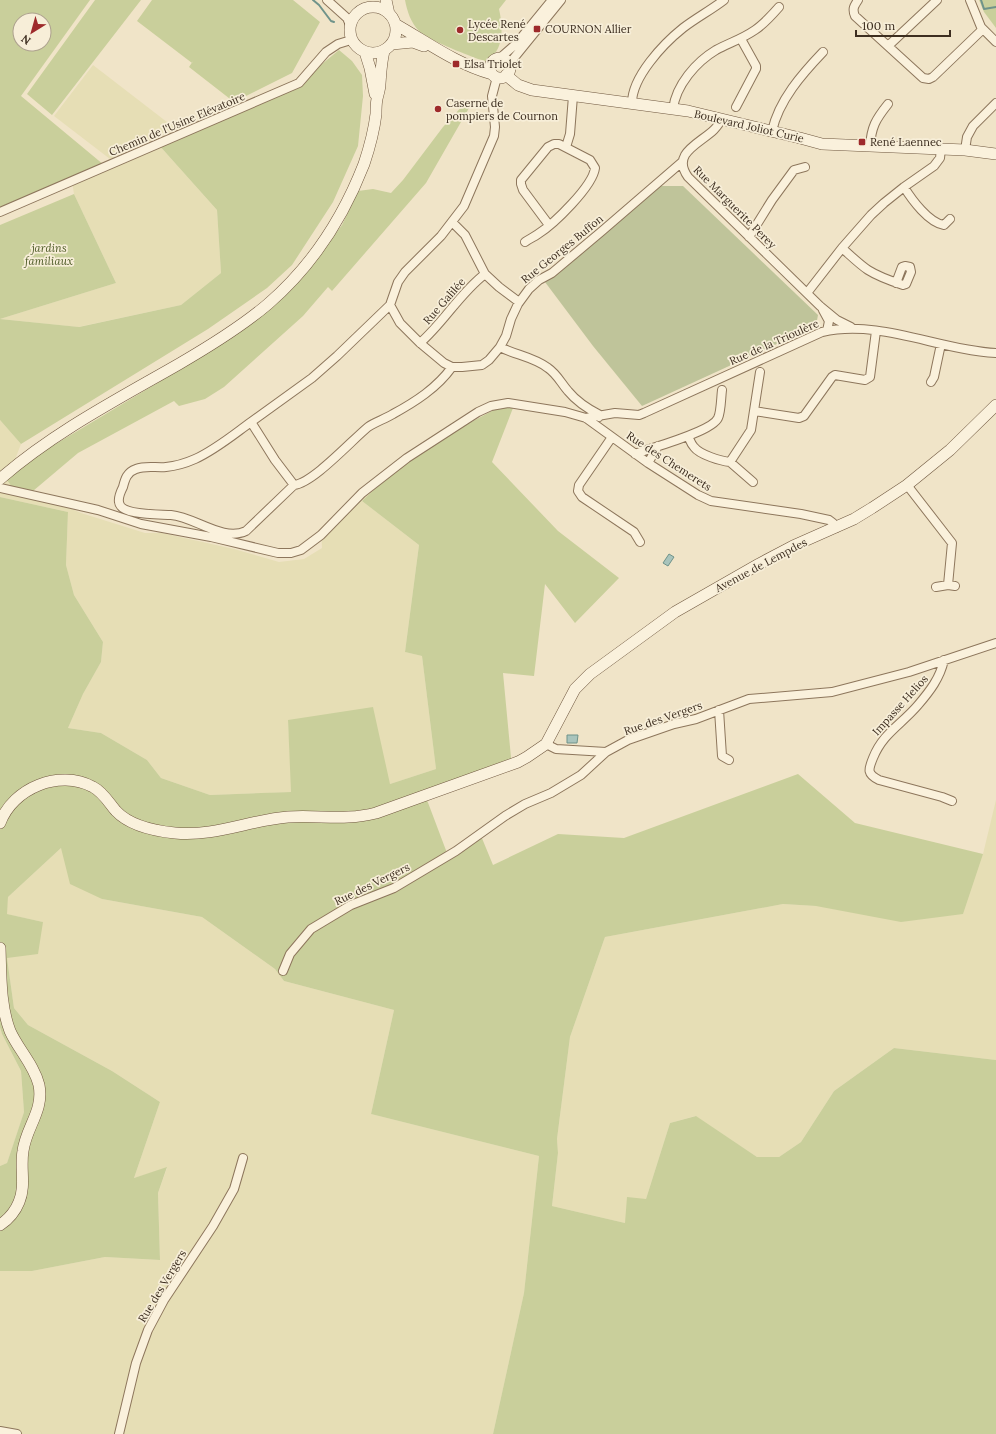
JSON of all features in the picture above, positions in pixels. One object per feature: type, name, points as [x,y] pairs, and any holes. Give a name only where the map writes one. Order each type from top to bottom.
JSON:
[{"type":"street","points":[[327,0],[347,18],[350,25]]},
{"type":"street","points":[[0,479],[31,454],[76,424],[221,338],[259,311],[286,287],[306,266],[322,245],[349,199],[370,144],[380,86],[380,65],[396,32],[395,24],[389,14],[386,0]]},
{"type":"street","points":[[504,61],[552,0]]},
{"type":"street","points":[[504,61],[561,0]]},
{"type":"street","points":[[632,104],[633,92],[644,72],[666,44],[682,29],[724,0]]},
{"type":"street","points":[[858,0],[853,8],[853,12],[856,16],[923,78],[929,79],[933,77],[983,28]]},
{"type":"street","points":[[888,46],[937,0]]},
{"type":"street","points":[[970,0],[983,28],[996,42]]},
{"type":"street","points":[[388,47],[372,54],[365,52],[357,47],[351,40],[349,32],[350,25],[355,14],[368,4],[389,14]]},
{"type":"street","points":[[673,109],[674,102],[680,88],[692,70],[715,51],[740,39],[762,25],[779,7]]},
{"type":"street","name":"Boulevard Joliot Curie","points":[[395,24],[436,50]]},
{"type":"street","points":[[736,108],[756,69],[755,63],[740,39]]},
{"type":"street","name":"Chemin de l'Usine Elévatoire","points":[[0,212],[300,83],[326,52],[338,44],[351,40]]},
{"type":"street","name":"Boulevard Joliot Curie","points":[[388,47],[413,42],[436,50],[478,70],[496,73],[524,88],[673,109],[721,119],[822,144],[965,150],[996,154]]},
{"type":"street","points":[[365,52],[377,100]]},
{"type":"street","points":[[772,131],[776,119],[792,89],[803,73],[823,52]]},
{"type":"street","points":[[452,366],[445,376],[427,393],[370,426],[315,474],[301,484],[294,485],[246,531],[240,534],[233,534],[210,528],[184,517],[142,514],[124,509],[120,506],[118,501],[126,476],[130,472],[143,467],[166,467],[183,464],[196,459],[213,449],[312,378],[390,305],[398,282],[404,272],[441,236],[464,206],[494,136],[495,127],[492,96],[496,73],[495,59],[504,61],[509,70],[496,73]]},
{"type":"street","points":[[566,147],[570,134],[573,96]]},
{"type":"street","points":[[965,150],[967,137],[973,126],[996,103]]},
{"type":"street","points":[[870,147],[872,130],[888,104]]},
{"type":"street","name":"Rue Marguerite Perey","points":[[721,119],[718,126],[691,148],[685,156],[682,162],[684,172],[820,306],[837,320],[851,328]]},
{"type":"street","points":[[525,242],[539,234],[561,215],[594,173],[595,168],[590,160],[559,144],[554,144],[548,147],[521,180],[523,190],[549,225]]},
{"type":"street","points":[[807,293],[842,248],[871,215],[904,187],[934,166],[940,158],[941,149]]},
{"type":"street","name":"Rue Georges Buffon","points":[[390,305],[400,323],[420,343],[444,363],[452,366],[471,367],[482,365],[489,360],[500,347],[506,336],[511,319],[519,302],[529,289],[602,231],[682,162]]},
{"type":"street","points":[[749,237],[772,200],[794,170],[805,167]]},
{"type":"street","points":[[904,187],[914,202],[924,213],[939,224],[944,225],[950,219]]},
{"type":"street","points":[[452,222],[465,235],[485,274],[498,287],[519,302]]},
{"type":"street","points":[[842,248],[867,269],[882,278],[896,283]]},
{"type":"street","name":"Rue Galilée","points":[[420,343],[443,320],[468,289],[485,274]]},
{"type":"street","name":"Rue Marguerite Perey","points":[[820,306],[829,321],[827,331]]},
{"type":"street","points":[[837,320],[838,329]]},
{"type":"street","name":"Rue de la Trioulère","points":[[586,418],[616,413],[639,415],[815,335],[838,329],[851,328],[876,331],[908,336],[966,350],[996,352]]},
{"type":"street","points":[[754,411],[799,418],[804,416],[835,375],[865,380],[868,379],[870,377],[876,331]]},
{"type":"street","points":[[931,382],[934,377],[941,344]]},
{"type":"street","points":[[500,347],[514,354],[538,361],[544,365],[558,377],[575,398],[591,411],[600,416],[595,424]]},
{"type":"street","points":[[730,462],[751,430],[760,372]]},
{"type":"street","points":[[635,454],[688,436],[713,424],[718,419],[722,390]]},
{"type":"street","name":"Rue des Chemerets","points":[[0,488],[98,510],[141,524],[211,537],[271,551],[291,553],[301,550],[321,535],[362,493],[407,458],[478,412],[500,403],[518,403],[580,415],[586,418],[648,463],[698,496],[710,501],[801,514],[829,520],[834,523],[836,528]]},
{"type":"street","name":"Avenue de Lempdes","points":[[546,744],[576,689],[590,674],[675,612],[793,546],[836,528],[872,508],[907,485],[950,450],[996,405]]},
{"type":"street","points":[[604,431],[606,421],[616,413]]},
{"type":"street","points":[[251,422],[275,460],[294,485]]},
{"type":"street","points":[[688,436],[694,448],[720,461],[730,462],[754,482]]},
{"type":"street","points":[[612,437],[579,485],[578,491],[582,496],[634,532],[640,542]]},
{"type":"street","points":[[648,463],[658,446]]},
{"type":"street","points":[[907,485],[952,543],[952,586],[936,587]]},
{"type":"street","name":"Rue des Vergers","points":[[283,971],[290,954],[311,928],[351,905],[394,888],[456,851],[505,816],[525,804],[551,794],[581,775],[606,752],[628,740],[674,724],[696,719],[749,699],[832,692],[908,672],[996,643]]},
{"type":"street","name":"Impasse Helios","points":[[944,660],[937,681],[918,705],[880,743],[869,768],[872,777],[879,780],[952,801]]},
{"type":"street","points":[[719,710],[722,756],[729,760]]},
{"type":"street","points":[[0,823],[7,810],[16,799],[36,785],[54,781],[78,782],[93,787],[105,797],[117,811],[131,822],[158,830],[175,833],[211,833],[288,818],[357,817],[376,813],[518,762],[546,744],[556,749],[606,752]]},
{"type":"street","points":[[0,948],[3,1004],[6,1021],[11,1033],[35,1074],[40,1097],[36,1117],[26,1138],[23,1152],[23,1181],[20,1201],[14,1212],[0,1225]]},
{"type":"street","name":"Rue des Vergers","points":[[119,1434],[136,1363],[148,1330],[164,1300],[213,1226],[234,1189],[243,1158]]},
{"type":"street","points":[[0,1431],[17,1434]]},
{"type":"shaded area","points":[[93,65],[176,129],[110,159],[54,116]]},
{"type":"shaded area","points":[[158,144],[217,210],[221,273],[181,305],[78,327],[0,319],[116,283],[74,194],[72,181]]},
{"type":"shaded area","points":[[0,420],[21,444],[7,480],[81,513],[145,533],[162,533],[234,549],[279,562],[304,559],[322,548],[321,531],[354,499],[451,433],[362,501],[419,545],[405,652],[422,656],[436,769],[390,784],[288,720],[292,792],[210,795],[161,778],[147,760],[101,733],[68,728],[83,694],[101,662],[103,642],[74,595],[66,565],[68,512],[0,497]]},
{"type":"shaded area","points":[[996,800],[996,1060],[894,1048],[834,1091],[801,1142],[779,1157],[757,1157],[695,1116],[670,1123],[646,1199],[625,1223],[552,1206],[558,1153],[557,1139],[570,1037],[605,937],[783,904],[816,906],[983,854]]},
{"type":"shaded area","points":[[61,848],[102,899],[202,917],[275,969],[284,981],[394,1010],[371,1114],[539,1156],[524,1293],[493,1434],[0,1434],[0,1271],[32,1271],[105,1257],[160,1260],[158,1193],[167,1168],[134,1178],[160,1102],[112,1071],[28,1025],[14,1008],[7,958],[43,922],[6,914],[8,897]]},
{"type":"shaded area","points":[[0,1027],[2,1034],[21,1071],[24,1112],[7,1163],[0,1166]]},
{"type":"green space","points":[[0,0],[90,0],[21,96],[104,165],[0,207]]},
{"type":"green space","points":[[95,0],[141,0],[52,115],[27,94]]},
{"type":"green space","points":[[152,0],[293,0],[320,22],[292,73],[234,102],[189,67],[192,63],[137,21]]},
{"type":"green space","name":"Lycée René Descartes","points":[[405,0],[506,0],[499,9],[502,32],[498,48],[486,61],[431,39],[419,31],[412,21],[408,13]]},
{"type":"green space","points":[[979,0],[996,0],[996,28],[984,12]]},
{"type":"green space","points":[[339,50],[352,61],[362,75],[363,96],[358,146],[333,202],[292,265],[267,288],[208,329],[21,444],[0,420],[0,319],[79,327],[181,305],[221,273],[217,210],[158,144],[299,83]]},
{"type":"green space","points":[[466,102],[469,108],[426,183],[332,291],[328,287],[303,316],[224,387],[205,399],[179,406],[174,401],[78,453],[33,491],[12,487],[7,480],[34,457],[159,382],[251,323],[297,283],[342,225],[358,191],[373,189],[391,193],[403,180],[443,127]]},
{"type":"green space","points":[[657,186],[683,186],[818,315],[816,326],[642,406],[593,346],[545,282]]},
{"type":"green space","name":"jardins familiaux","points":[[74,194],[116,283],[0,319],[0,225]]},
{"type":"green space","points":[[501,406],[513,408],[492,462],[558,531],[619,578],[575,623],[545,584],[534,676],[503,673],[512,768],[427,800],[447,853],[479,831],[493,865],[558,834],[624,838],[798,774],[855,823],[983,854],[963,914],[901,922],[816,906],[783,904],[605,937],[570,1037],[557,1139],[558,1153],[552,1206],[625,1223],[627,1197],[646,1199],[670,1123],[696,1116],[757,1157],[779,1157],[801,1142],[834,1091],[894,1048],[996,1060],[996,1434],[493,1434],[524,1293],[539,1156],[371,1114],[394,1010],[284,981],[275,969],[202,917],[102,899],[70,884],[61,848],[8,897],[7,914],[43,922],[38,954],[7,958],[14,1008],[28,1025],[112,1071],[160,1102],[134,1178],[167,1167],[158,1193],[160,1260],[105,1257],[32,1271],[0,1271],[0,1166],[7,1163],[24,1112],[21,1071],[2,1034],[0,1027],[0,497],[68,512],[66,565],[74,595],[103,642],[101,662],[83,694],[68,728],[101,733],[147,760],[161,778],[210,795],[291,792],[288,720],[373,707],[390,784],[436,769],[422,656],[405,652],[419,545],[362,501],[391,474],[451,433]]},
{"type":"water","points":[[669,554],[674,557],[668,566],[663,563]]},
{"type":"water","points":[[567,735],[578,735],[577,743],[567,743]]},
{"type":"waterway","points":[[313,0],[319,5],[331,21],[334,22]]},
{"type":"waterway","points":[[981,0],[984,9],[996,7]]},
{"type":"place","name":"COURNON Allier","points":[[537,29]]},
{"type":"place","name":"Lycée René Descartes","points":[[460,30]]},
{"type":"place","name":"Elsa Triolet","points":[[456,64]]},
{"type":"place","name":"Caserne de pompiers de Cournon","points":[[438,109]]},
{"type":"place","name":"René Laennec","points":[[862,142]]}]
